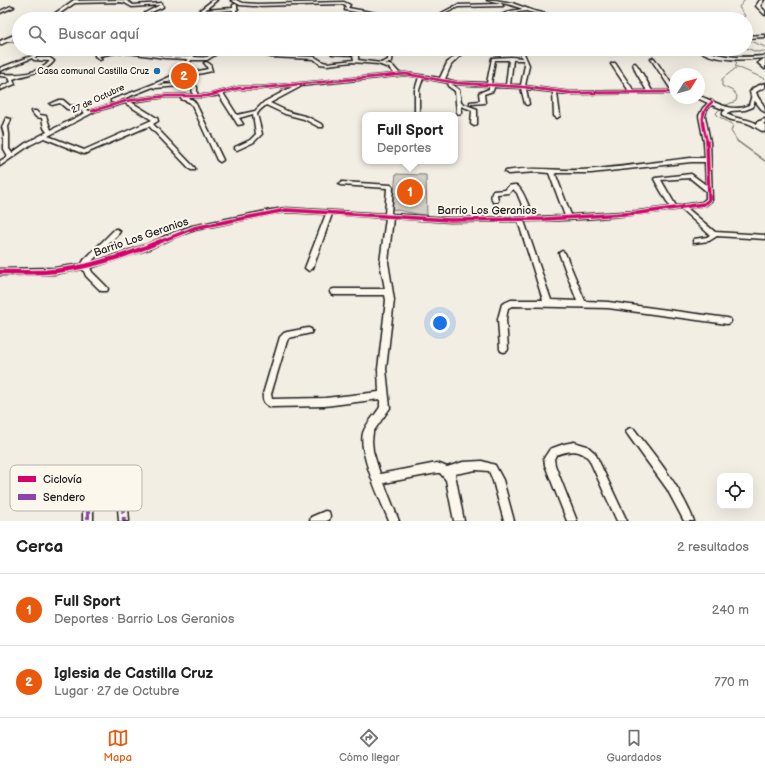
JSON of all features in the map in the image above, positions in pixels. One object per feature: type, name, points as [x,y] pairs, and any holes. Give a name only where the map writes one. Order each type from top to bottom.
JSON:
[{"type":"main road","points":[[762,0],[758,6],[765,14]]},
{"type":"main road","points":[[60,12],[75,1]]},
{"type":"main road","points":[[0,43],[12,38]]},
{"type":"main road","points":[[765,85],[753,91],[754,96],[765,110]]},
{"type":"street","points":[[208,0],[215,1]]},
{"type":"street","points":[[232,0],[241,4],[252,5],[303,2],[346,4],[348,6],[346,9],[363,12]]},
{"type":"street","points":[[232,0],[236,5],[235,12]]},
{"type":"street","points":[[252,5],[262,3],[264,0]]},
{"type":"street","points":[[489,0],[515,5],[530,12]]},
{"type":"street","points":[[75,1],[125,2],[132,6],[161,4],[162,6],[149,12]]},
{"type":"street","points":[[201,12],[215,1]]},
{"type":"street","points":[[446,12],[457,6],[515,5]]},
{"type":"street","points":[[0,12],[12,7]]},
{"type":"street","points":[[201,12],[236,9]]},
{"type":"street","points":[[512,12],[526,10]]},
{"type":"street","points":[[753,37],[765,36]]},
{"type":"street","points":[[7,40],[12,40]]},
{"type":"street","points":[[0,70],[35,56]]},
{"type":"street","points":[[97,56],[100,59]]},
{"type":"street","points":[[159,56],[206,59],[211,56]]},
{"type":"street","points":[[271,56],[315,58],[322,63],[327,64],[356,61],[380,64],[391,67],[398,75]]},
{"type":"street","points":[[356,56],[356,61]]},
{"type":"street","points":[[380,64],[390,61],[391,56]]},
{"type":"street","points":[[442,80],[449,64],[458,56]]},
{"type":"street","points":[[524,56],[526,70],[523,87],[527,104]]},
{"type":"street","points":[[721,56],[752,58],[765,57]]},
{"type":"street","points":[[190,58],[186,68],[183,71],[189,75],[210,70],[208,64],[206,63]]},
{"type":"street","points":[[472,103],[483,102],[481,93],[491,90],[490,85],[493,58],[525,59]]},
{"type":"street","points":[[508,86],[511,58]]},
{"type":"street","points":[[0,89],[13,82],[10,79],[40,70],[48,66],[52,61],[50,59],[34,59]]},
{"type":"street","points":[[653,59],[669,83]]},
{"type":"street","points":[[613,64],[633,93]]},
{"type":"street","points":[[635,64],[638,72],[651,93]]},
{"type":"street","name":"27 de Octubre","points":[[0,164],[28,144],[90,112],[183,71]]},
{"type":"street","points":[[0,75],[16,76]]},
{"type":"street","points":[[52,104],[61,101],[69,108],[80,107],[90,112],[126,101],[177,96],[195,97],[239,88],[260,88],[398,75],[422,76],[451,82],[523,87],[555,92],[669,92]]},
{"type":"street","points":[[418,112],[416,90],[418,82],[422,76]]},
{"type":"street","points":[[451,82],[450,86],[457,90],[460,104],[459,113]]},
{"type":"street","points":[[144,88],[191,84],[195,86],[195,97]]},
{"type":"street","points":[[236,117],[256,112],[266,103],[302,84]]},
{"type":"street","points":[[555,92],[557,116]]},
{"type":"street","points":[[220,93],[240,124]]},
{"type":"street","points":[[177,96],[187,99],[194,104],[220,160]]},
{"type":"street","points":[[705,100],[731,109],[739,110],[749,108],[754,96]]},
{"type":"street","points":[[43,136],[84,152],[155,121],[155,119],[126,101]]},
{"type":"street","points":[[709,191],[706,160],[707,142],[702,116],[704,108],[712,102]]},
{"type":"street","points":[[266,103],[287,113],[306,118],[321,126]]},
{"type":"street","points":[[460,104],[475,109],[474,124]]},
{"type":"street","points":[[731,109],[725,112],[725,115],[728,118],[746,121],[765,129]]},
{"type":"street","points":[[34,112],[38,116],[44,116],[50,133]]},
{"type":"street","points":[[237,148],[246,145],[259,134],[256,112]]},
{"type":"street","points":[[8,119],[5,128],[7,132],[5,141],[6,150],[10,156]]},
{"type":"street","points":[[765,121],[759,123],[765,129]]},
{"type":"street","points":[[150,124],[193,169]]},
{"type":"street","points":[[508,172],[551,170],[566,172],[591,171],[691,160],[706,160]]},
{"type":"street","points":[[551,170],[569,218]]},
{"type":"street","points":[[674,208],[657,179],[691,176],[709,191]]},
{"type":"street","points":[[342,184],[390,187],[389,215],[384,262],[389,292],[389,313],[385,333],[382,369],[385,408],[372,425],[367,435],[372,466],[394,521]]},
{"type":"street","points":[[495,201],[495,192],[507,192],[511,187],[515,187],[520,193],[531,219]]},
{"type":"street","name":"Barrio Los Geranios","points":[[0,272],[54,271],[87,266],[140,250],[176,234],[194,228],[286,210],[389,215],[450,220],[569,218],[639,213],[704,204],[709,200],[709,191]]},
{"type":"street","points":[[682,207],[714,234],[765,237]]},
{"type":"street","points":[[309,268],[330,212]]},
{"type":"street","points":[[520,219],[548,303]]},
{"type":"street","points":[[104,289],[89,274],[86,269],[86,262],[117,230]]},
{"type":"street","points":[[696,241],[709,239],[714,236],[714,234]]},
{"type":"street","points":[[562,253],[582,304]]},
{"type":"street","points":[[334,292],[389,292]]},
{"type":"street","points":[[504,349],[502,319],[505,306],[511,303],[608,305],[727,321]]},
{"type":"street","points":[[308,331],[287,335],[283,339],[266,396],[269,402],[325,402],[384,395]]},
{"type":"street","points":[[631,432],[673,489],[685,509],[689,521]]},
{"type":"street","points":[[572,521],[550,465],[549,458],[550,454],[555,451],[581,446],[592,456],[622,521]]},
{"type":"street","points":[[448,472],[456,468],[485,465],[492,468],[498,480],[509,521]]},
{"type":"street","points":[[378,479],[437,468],[448,472],[451,477],[460,521]]},
{"type":"street","points":[[123,511],[124,521]]},
{"type":"street","points":[[315,521],[325,516]]},
{"type":"shaded area","points":[[396,174],[426,175],[427,216],[392,209]]},
{"type":"waterway","points":[[742,12],[739,7],[745,0]]},
{"type":"waterway","points":[[753,42],[765,47]]},
{"type":"waterway","points":[[753,51],[757,52],[765,51]]},
{"type":"waterway","points":[[719,58],[735,61],[737,63],[735,66],[765,79]]},
{"type":"waterway","points":[[724,106],[736,101],[737,96],[733,91],[722,86],[722,79],[736,68]]},
{"type":"waterway","points":[[721,108],[716,113],[718,116],[733,125],[731,131],[738,141]]},
{"type":"waterway","points":[[738,141],[765,161]]},
{"type":"marked path","points":[[88,511],[88,521]]},
{"type":"marked path","points":[[123,511],[124,521]]},
{"type":"cycle path","points":[[92,111],[126,101],[166,96],[207,96],[239,88],[260,88],[406,74],[457,83],[523,87],[571,93],[669,92]]},
{"type":"cycle path","points":[[0,272],[54,271],[87,266],[147,247],[194,228],[286,210],[450,220],[545,219],[639,213],[704,204],[709,200],[709,196],[707,142],[702,116],[705,108],[712,102]]},
{"type":"place","name":"Casa comunal Castilla Cruz","points":[[157,71]]},
{"type":"place","name":"Iglesia de Castilla Cruz","points":[[184,76]]},
{"type":"place","name":"Full Sport","points":[[410,192]]}]
